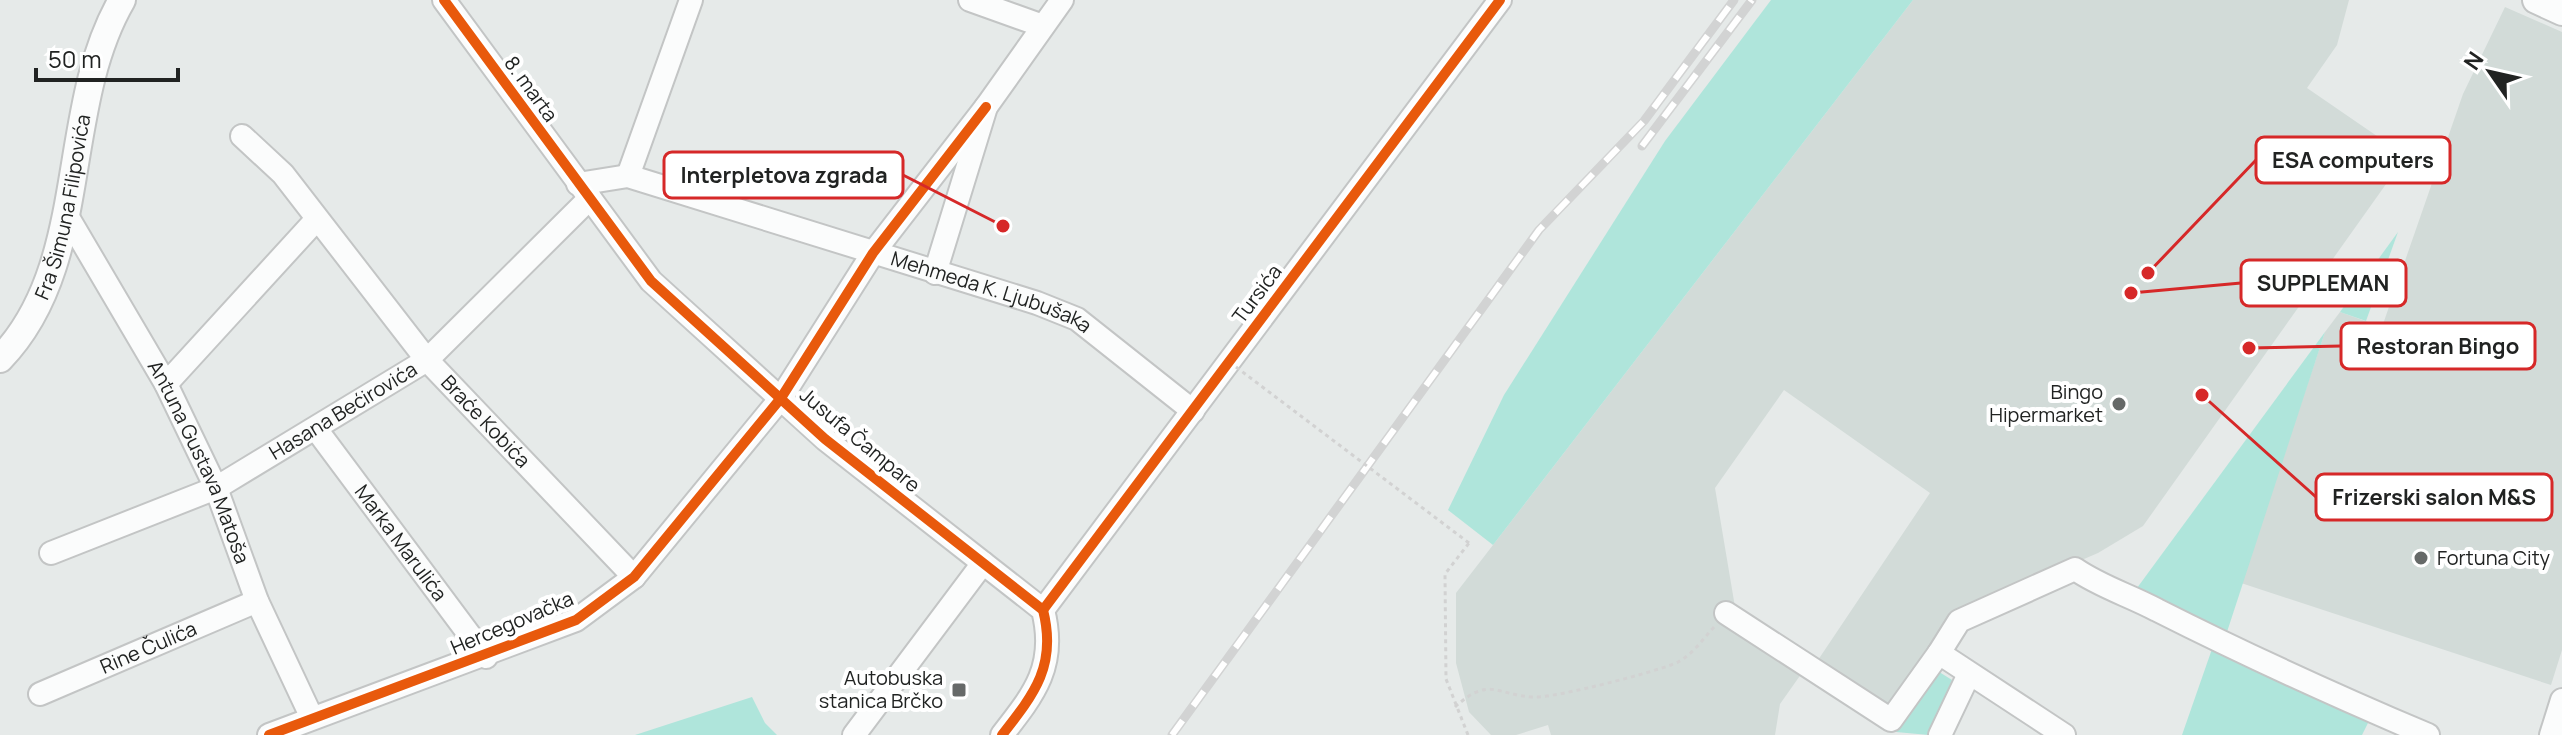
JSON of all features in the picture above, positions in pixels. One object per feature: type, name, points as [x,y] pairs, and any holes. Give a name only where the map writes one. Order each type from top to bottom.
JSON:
[{"type":"main road","name":"Fra Šimuna Filipovića","points":[[0,359],[12,346],[38,301],[53,264],[66,214],[87,86],[101,41],[122,0]]},
{"type":"main road","points":[[2536,0],[2562,12]]},
{"type":"street","name":"8. marta","points":[[444,0],[584,191]]},
{"type":"street","points":[[628,176],[691,0]]},
{"type":"street","points":[[970,0],[1043,26]]},
{"type":"street","name":"Hercegovačka","points":[[269,735],[486,657],[576,620],[634,577],[781,398],[873,253],[986,107],[1062,0]]},
{"type":"street","name":"Tursića","points":[[1043,610],[1500,0]]},
{"type":"street","points":[[935,273],[986,107]]},
{"type":"street","name":"Braće Kobića","points":[[242,136],[283,174],[427,360],[634,577]]},
{"type":"street","name":"Mehmeda K. Ljubušaka","points":[[584,191],[628,176],[1077,319],[1193,411]]},
{"type":"street","name":"Hasana Bećirovića","points":[[51,553],[216,488],[427,360],[584,191]]},
{"type":"street","name":"Jusufa Čampare","points":[[584,191],[651,281],[825,439],[1043,610]]},
{"type":"street","name":"Antuna Gustava Matoša","points":[[66,214],[166,384],[216,488],[257,601],[312,718]]},
{"type":"street","points":[[166,384],[316,220]]},
{"type":"street","name":"Marka Marulića","points":[[316,429],[486,657]]},
{"type":"street","points":[[854,735],[983,563]]},
{"type":"street","points":[[1726,613],[1891,720],[1959,621],[2075,569],[2100,586],[2130,596],[2261,661],[2428,735]]},
{"type":"street","name":"Rine Čulića","points":[[40,694],[257,601]]},
{"type":"street","points":[[1002,735],[1024,707],[1047,663],[1043,610]]},
{"type":"street","points":[[1939,653],[2064,735]]},
{"type":"street","points":[[1940,735],[1969,674]]},
{"type":"street","points":[[2551,735],[2562,700]]},
{"type":"path","points":[[1236,367],[1469,543],[1445,574],[1446,679],[1468,735]]},
{"type":"path","points":[[1455,707],[1481,689],[1494,688],[1534,697],[1667,667],[1692,652],[1726,613]]},
{"type":"shaded area","points":[[1913,0],[2349,0],[2337,45],[2307,88],[2406,156],[2143,526],[2098,553],[1960,612],[1891,711],[1816,663],[1930,493],[1784,390],[1715,488],[1735,607],[1804,670],[1780,704],[1775,735],[1551,735],[1548,725],[1516,735],[1491,735],[1469,712],[1456,663],[1456,593]]},
{"type":"shaded area","points":[[2505,7],[2562,32],[2562,650],[2551,685],[2241,583],[2325,332],[2340,312],[2382,327],[2463,94]]},
{"type":"green space","points":[[1771,0],[1913,0],[1493,545],[1448,510],[1504,395],[1665,141]]},
{"type":"green space","points":[[2398,232],[2366,321],[2340,312]]},
{"type":"green space","points":[[2325,332],[2226,635],[2137,588]]},
{"type":"green space","points":[[2212,649],[2369,721],[2362,735],[2182,735]]},
{"type":"green space","points":[[1936,670],[1952,680],[1929,735],[1896,732]]},
{"type":"green space","points":[[752,697],[765,723],[777,735],[635,735]]},
{"type":"railway","points":[[1172,735],[1539,230],[1644,121],[1734,0]]},
{"type":"railway","points":[[1642,146],[1752,0]]},
{"type":"cycle path","points":[[444,0],[651,281],[825,439],[1043,610],[1047,629],[1045,663],[1033,691],[1002,735]]},
{"type":"cycle path","points":[[1043,610],[1500,0]]},
{"type":"cycle path","points":[[269,735],[576,620],[634,577],[781,398],[873,253],[986,107]]},
{"type":"place","name":"Interpletova zgrada","points":[[1003,226]]},
{"type":"place","name":"ESA computers","points":[[2148,273]]},
{"type":"place","name":"SUPPLEMAN","points":[[2131,293]]},
{"type":"place","name":"Restoran Bingo","points":[[2249,348]]},
{"type":"place","name":"Frizerski salon M&S","points":[[2202,395]]},
{"type":"place","name":"Bingo Hipermarket","points":[[2119,404]]},
{"type":"place","name":"Fortuna City","points":[[2421,558]]},
{"type":"place","name":"Autobuska stanica Brčko","points":[[959,690]]}]
